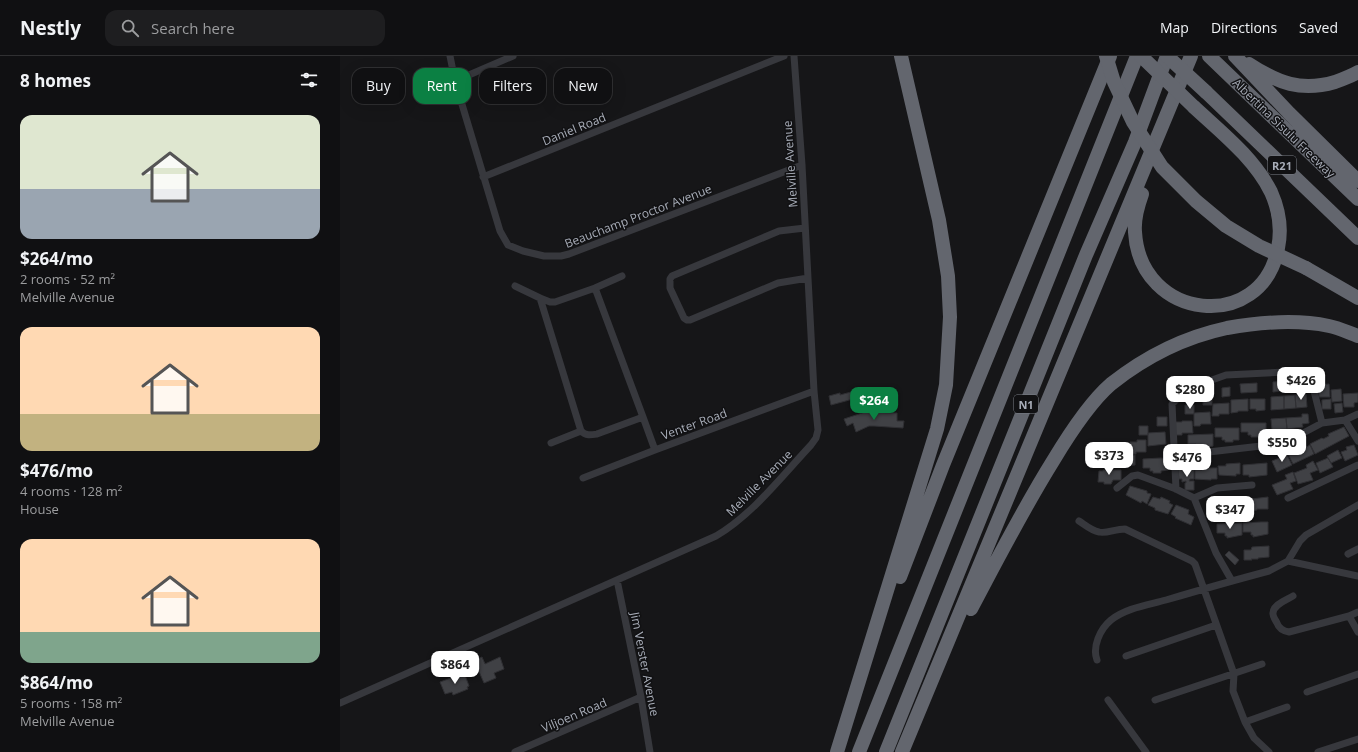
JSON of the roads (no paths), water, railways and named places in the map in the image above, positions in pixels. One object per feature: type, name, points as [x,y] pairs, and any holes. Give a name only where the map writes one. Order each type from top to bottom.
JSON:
[{"type":"highway","points":[[837,752],[937,429],[946,385],[950,317],[948,276],[939,220],[901,56]]},
{"type":"highway","points":[[1106,56],[1114,82],[1133,122],[1162,167],[1196,201],[1226,226],[1259,246],[1306,268],[1358,298]]},
{"type":"highway","points":[[855,695],[943,465],[1110,56]]},
{"type":"highway","name":"N1","points":[[859,752],[1137,56]]},
{"type":"highway","points":[[1141,56],[1246,157],[1261,175],[1271,193],[1280,226],[1276,258],[1269,274],[1259,287],[1233,303],[1218,306],[1201,306],[1190,304],[1167,294],[1155,283],[1146,270],[1137,251],[1134,231],[1139,204],[1173,101]]},
{"type":"highway","name":"N1","points":[[886,752],[1086,255],[1135,142],[1167,56]]},
{"type":"highway","name":"R21","points":[[1167,56],[1358,238]]},
{"type":"highway","points":[[902,752],[1191,56]]},
{"type":"highway","points":[[1236,56],[1275,79],[1305,87],[1323,85],[1341,80],[1358,72]]},
{"type":"highway","points":[[1236,56],[1358,181]]},
{"type":"highway","name":"Albertina Sisulu Freeway","points":[[1212,59],[1358,199]]},
{"type":"highway","points":[[933,679],[1034,492],[1061,447],[1084,414],[1111,385],[1139,365],[1176,344],[1215,331],[1252,323],[1291,321],[1330,326],[1358,336]]},
{"type":"street","name":"Beauchamp Proctor Avenue","points":[[450,56],[452,68]]},
{"type":"street","points":[[471,74],[513,56]]},
{"type":"street","name":"Daniel Road","points":[[483,177],[784,56]]},
{"type":"street","name":"Melville Avenue","points":[[340,703],[716,536],[742,518],[811,446],[816,438],[818,430],[814,392],[802,165],[794,56]]},
{"type":"street","name":"Beauchamp Proctor Avenue","points":[[462,104],[500,231],[508,245],[523,251],[544,256],[561,256],[802,165]]},
{"type":"street","points":[[805,228],[779,231],[672,276],[669,284],[684,318],[686,320],[690,320],[778,283],[808,278]]},
{"type":"street","points":[[516,286],[540,298],[550,302],[555,302],[595,288],[622,276]]},
{"type":"street","points":[[595,288],[655,450]]},
{"type":"street","points":[[540,298],[581,431],[585,434],[598,434],[643,417]]},
{"type":"street","points":[[1176,489],[1172,404],[1179,396],[1212,380],[1226,375],[1305,371],[1309,374],[1311,379],[1322,423]]},
{"type":"street","name":"Venter Road","points":[[583,478],[814,392]]},
{"type":"street","points":[[1290,440],[1322,423],[1345,420],[1358,414]]},
{"type":"street","points":[[1345,420],[1358,441]]},
{"type":"street","points":[[551,443],[581,431]]},
{"type":"street","points":[[1174,456],[1261,446]]},
{"type":"street","points":[[1288,498],[1358,465]]},
{"type":"street","points":[[1117,488],[1132,476],[1138,475],[1176,489],[1194,498],[1216,553],[1232,581]]},
{"type":"street","points":[[1194,498],[1217,488],[1252,485]]},
{"type":"street","points":[[1097,660],[1095,654],[1098,640],[1102,630],[1112,620],[1135,609],[1269,571],[1288,561],[1300,540],[1306,534],[1358,505]]},
{"type":"street","points":[[1079,522],[1097,532],[1125,529],[1192,561],[1197,566],[1203,589],[1234,674],[1233,691],[1245,722],[1254,738],[1269,752]]},
{"type":"street","points":[[1348,554],[1358,549]]},
{"type":"street","points":[[1288,561],[1358,576]]},
{"type":"street","name":"Jim Verster Avenue","points":[[617,580],[641,698],[650,752]]},
{"type":"street","points":[[1293,596],[1280,603],[1274,610],[1273,614],[1278,627],[1285,632],[1349,616],[1358,612]]},
{"type":"street","points":[[1349,616],[1358,632]]},
{"type":"street","points":[[1126,656],[1216,625]]},
{"type":"street","points":[[1155,700],[1262,664]]},
{"type":"street","points":[[1307,692],[1358,674]]},
{"type":"street","name":"Viljoen Road","points":[[515,752],[641,698]]},
{"type":"street","points":[[1108,700],[1146,752]]},
{"type":"street","points":[[1245,722],[1287,707]]},
{"type":"street","points":[[1318,752],[1358,739]]}]
